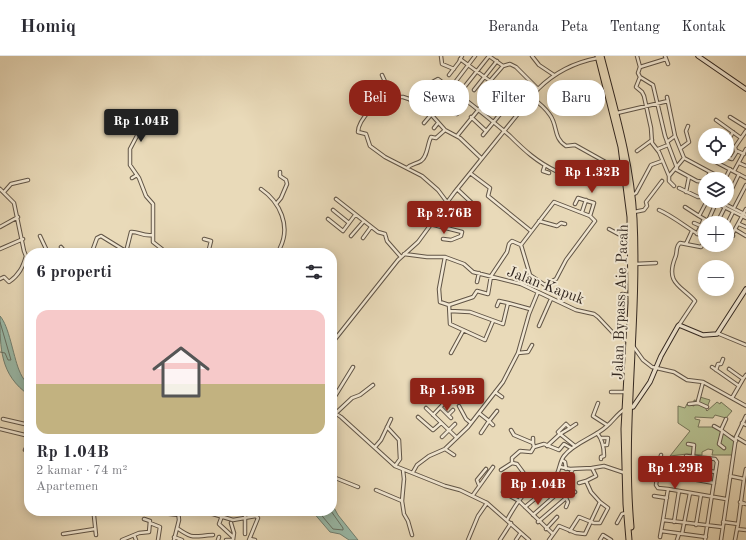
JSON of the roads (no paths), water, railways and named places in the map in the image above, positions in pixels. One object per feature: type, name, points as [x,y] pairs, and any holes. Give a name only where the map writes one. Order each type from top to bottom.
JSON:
[{"type":"highway","name":"Jalan Bypass Aie Pacah","points":[[600,57],[623,138],[632,195],[631,213],[635,264],[627,408]]},
{"type":"highway","points":[[600,57],[617,129],[631,213],[630,235],[632,270],[630,342],[627,356],[625,392],[627,408],[626,513],[629,540]]},
{"type":"highway","points":[[627,408],[624,473],[633,540]]},
{"type":"street","points":[[441,56],[442,64],[454,69]]},
{"type":"street","points":[[457,80],[475,56]]},
{"type":"street","points":[[469,82],[489,56],[503,66]]},
{"type":"street","points":[[532,56],[539,65],[554,75]]},
{"type":"street","points":[[637,56],[640,67],[638,73],[640,77],[636,86],[642,92],[652,133],[652,140],[658,149],[669,176],[669,181],[674,186]]},
{"type":"street","points":[[654,56],[656,61]]},
{"type":"street","points":[[698,56],[746,89]]},
{"type":"street","points":[[539,88],[554,75],[563,70],[600,57]]},
{"type":"street","points":[[640,67],[666,57],[668,64]]},
{"type":"street","points":[[449,75],[461,58],[477,72],[491,81],[503,66],[512,64],[529,80]]},
{"type":"street","points":[[474,90],[497,61]]},
{"type":"street","points":[[382,75],[385,80]]},
{"type":"street","points":[[640,77],[653,85],[676,169],[689,177],[698,180]]},
{"type":"street","points":[[667,97],[675,136],[684,158],[710,172]]},
{"type":"street","points":[[617,113],[668,101]]},
{"type":"street","points":[[469,103],[477,109]]},
{"type":"street","points":[[539,104],[550,115],[556,135],[563,145],[575,145],[609,164],[624,168]]},
{"type":"street","points":[[457,136],[477,111]]},
{"type":"street","points":[[364,116],[360,123],[358,132],[367,135],[370,146],[422,176],[438,190],[447,202]]},
{"type":"street","points":[[424,123],[430,116],[445,130],[457,136],[481,158]]},
{"type":"street","points":[[485,116],[504,131],[524,151],[544,165],[556,171]]},
{"type":"street","points":[[483,135],[499,116]]},
{"type":"street","points":[[337,337],[401,257],[418,242],[481,158],[516,116]]},
{"type":"street","points":[[730,117],[746,127]]},
{"type":"street","points":[[471,118],[486,131]]},
{"type":"street","points":[[716,120],[727,128]]},
{"type":"street","points":[[434,128],[438,123]]},
{"type":"street","points":[[681,148],[689,142],[686,131],[688,126]]},
{"type":"street","points":[[140,130],[131,145],[130,166],[137,175],[144,191],[153,204],[154,243],[163,248]]},
{"type":"street","points":[[407,168],[412,164],[421,161],[426,153],[431,138],[436,138],[445,130]]},
{"type":"street","points":[[734,155],[736,151],[735,147],[746,131]]},
{"type":"street","points":[[734,133],[740,138]]},
{"type":"street","points":[[658,149],[668,144],[675,136]]},
{"type":"street","points":[[637,152],[652,140]]},
{"type":"street","points":[[734,171],[746,149]]},
{"type":"street","points":[[736,151],[744,154]]},
{"type":"street","points":[[669,176],[684,158]]},
{"type":"street","points":[[632,195],[636,193],[651,165],[662,161]]},
{"type":"street","points":[[739,163],[746,166]]},
{"type":"street","points":[[720,164],[746,178]]},
{"type":"street","points":[[544,165],[544,171],[549,173]]},
{"type":"street","points":[[276,204],[281,198],[287,184],[280,176],[280,172]]},
{"type":"street","points":[[470,173],[490,188],[488,196],[531,231]]},
{"type":"street","points":[[734,185],[739,174]]},
{"type":"street","points":[[132,178],[137,175]]},
{"type":"street","points":[[686,192],[689,177]]},
{"type":"street","points":[[4,192],[11,184],[28,180]]},
{"type":"street","points":[[631,213],[644,210],[647,207],[646,202],[662,182]]},
{"type":"street","points":[[730,216],[746,185]]},
{"type":"street","points":[[679,188],[698,197]]},
{"type":"street","points":[[0,189],[13,202],[25,248]]},
{"type":"street","points":[[261,189],[280,208],[284,223],[285,239],[281,248]]},
{"type":"street","points":[[457,189],[474,205]]},
{"type":"street","points":[[575,204],[577,198],[594,204],[590,216]]},
{"type":"street","points":[[336,199],[371,227],[378,232],[385,234],[387,241],[401,257]]},
{"type":"street","points":[[582,212],[586,200]]},
{"type":"street","points":[[445,257],[439,289],[440,302],[449,305],[473,297],[477,291],[488,294],[491,276],[507,252],[510,242],[514,242],[521,246],[530,275],[545,285],[556,279],[566,260],[595,223],[590,216],[554,202],[521,246]]},
{"type":"street","points":[[685,207],[699,216],[703,208]]},
{"type":"street","points":[[734,233],[746,209]]},
{"type":"street","points":[[333,210],[349,223]]},
{"type":"street","points":[[659,210],[668,214],[697,234]]},
{"type":"street","points":[[733,210],[744,215],[746,218]]},
{"type":"street","points":[[328,219],[343,231],[355,214]]},
{"type":"street","points":[[0,227],[18,217]]},
{"type":"street","points":[[351,236],[364,221]]},
{"type":"street","points":[[539,221],[557,226],[560,223],[565,224]]},
{"type":"street","points":[[694,223],[698,225]]},
{"type":"street","points":[[430,224],[462,232],[461,236],[451,240],[443,239]]},
{"type":"street","points":[[739,224],[746,227]]},
{"type":"street","points":[[363,238],[371,227]]},
{"type":"street","points":[[609,229],[622,236],[630,235]]},
{"type":"street","points":[[736,230],[746,236]]},
{"type":"street","points":[[686,244],[692,231]]},
{"type":"street","points":[[127,248],[131,232],[146,236],[153,234]]},
{"type":"street","points":[[40,236],[46,248]]},
{"type":"street","points":[[93,248],[97,238],[101,236],[120,248]]},
{"type":"street","points":[[0,249],[22,239]]},
{"type":"street","points":[[204,239],[211,241],[209,248]]},
{"type":"street","points":[[525,507],[542,493],[556,477],[562,460],[571,448],[608,425],[618,413],[627,408],[633,407],[639,398],[657,368],[661,356],[695,301],[683,292],[674,278],[674,262],[677,246],[680,243],[698,246]]},
{"type":"street","name":"Jalan Kapuk","points":[[404,254],[417,257],[445,257],[464,264],[474,272],[521,284],[576,310],[598,317],[615,335],[630,342]]},
{"type":"street","points":[[635,264],[656,264]]},
{"type":"street","points":[[0,279],[4,277],[9,282],[24,266]]},
{"type":"street","points":[[624,270],[632,270]]},
{"type":"street","points":[[477,282],[479,273]]},
{"type":"street","points":[[521,284],[530,275]]},
{"type":"street","points":[[717,333],[746,289]]},
{"type":"street","points":[[413,472],[417,465],[429,456],[444,449],[471,423],[503,382],[518,353],[530,310],[538,292]]},
{"type":"street","points":[[622,294],[631,295]]},
{"type":"street","points":[[538,326],[551,299]]},
{"type":"street","points":[[497,306],[499,301],[530,310]]},
{"type":"street","points":[[450,310],[470,312],[493,321],[505,323],[508,303]]},
{"type":"street","points":[[449,305],[450,324],[485,340],[493,321]]},
{"type":"street","points":[[679,326],[702,335],[717,333],[746,346]]},
{"type":"street","points":[[451,353],[463,331]]},
{"type":"street","points":[[630,342],[643,360],[657,368],[674,372],[688,380],[702,382],[745,405]]},
{"type":"street","points":[[518,353],[528,352],[532,345]]},
{"type":"street","points":[[620,356],[627,356]]},
{"type":"street","points":[[716,370],[718,364],[721,364],[724,359]]},
{"type":"street","points":[[713,362],[718,364]]},
{"type":"street","points":[[337,393],[353,367]]},
{"type":"street","points":[[712,367],[730,382],[739,386]]},
{"type":"street","points":[[729,369],[743,379]]},
{"type":"street","points":[[620,370],[626,372]]},
{"type":"street","points":[[732,398],[746,375]]},
{"type":"street","points":[[698,404],[702,382]]},
{"type":"street","points":[[337,412],[352,398],[360,396],[373,385]]},
{"type":"street","points":[[495,392],[502,397]]},
{"type":"street","points":[[611,392],[625,392]]},
{"type":"street","points":[[433,415],[449,398]]},
{"type":"street","points":[[598,403],[593,416],[608,425]]},
{"type":"street","points":[[690,404],[698,404],[707,407]]},
{"type":"street","points":[[459,406],[466,419],[471,423]]},
{"type":"street","points":[[426,408],[456,437]]},
{"type":"street","points":[[441,408],[452,418]]},
{"type":"street","points":[[448,415],[453,410]]},
{"type":"street","points":[[481,433],[497,411]]},
{"type":"street","points":[[478,413],[493,425]]},
{"type":"street","points":[[337,414],[396,466],[403,470],[413,472],[473,495],[487,503],[507,520],[520,534],[529,540]]},
{"type":"street","points":[[721,540],[736,437],[746,416]]},
{"type":"street","points":[[418,417],[434,430],[441,423]]},
{"type":"street","points":[[3,419],[24,424]]},
{"type":"street","points":[[375,448],[391,419]]},
{"type":"street","points":[[724,448],[719,444],[721,431],[726,419]]},
{"type":"street","points":[[742,423],[746,425]]},
{"type":"street","points":[[442,437],[455,424]]},
{"type":"street","points":[[570,428],[566,424],[558,430],[571,448]]},
{"type":"street","points":[[547,446],[560,434],[576,424]]},
{"type":"street","points":[[714,426],[736,441]]},
{"type":"street","points":[[387,427],[399,440],[400,459],[396,466]]},
{"type":"street","points":[[0,429],[24,435]]},
{"type":"street","points":[[511,430],[514,435],[534,443]]},
{"type":"street","points":[[597,433],[602,438],[604,456],[601,457],[601,459]]},
{"type":"street","points":[[736,437],[746,443]]},
{"type":"street","points":[[533,438],[534,447]]},
{"type":"street","points":[[602,438],[608,438],[607,445],[603,445]]},
{"type":"street","points":[[512,463],[511,459],[520,451],[530,452],[534,447],[544,444],[558,450],[564,444],[575,446]]},
{"type":"street","points":[[688,444],[694,445],[693,456]]},
{"type":"street","points":[[444,449],[454,455]]},
{"type":"street","points":[[660,455],[656,487],[726,499]]},
{"type":"street","points":[[661,531],[705,539],[717,462],[715,459],[686,456]]},
{"type":"street","points":[[562,460],[565,462],[566,469]]},
{"type":"street","points":[[659,462],[715,472]]},
{"type":"street","points":[[501,470],[512,463],[517,464],[534,487],[542,493]]},
{"type":"street","points":[[560,467],[573,469],[604,466],[624,473]]},
{"type":"street","points":[[473,495],[494,467]]},
{"type":"street","points":[[579,483],[596,476],[592,468]]},
{"type":"street","points":[[479,486],[477,480],[486,469]]},
{"type":"street","points":[[564,484],[573,469]]},
{"type":"street","points":[[735,540],[746,469]]},
{"type":"street","points":[[403,470],[404,479],[402,501],[404,514],[408,521],[412,535]]},
{"type":"street","points":[[658,473],[714,483]]},
{"type":"street","points":[[730,476],[744,479]]},
{"type":"street","points":[[556,477],[575,492]]},
{"type":"street","points":[[337,479],[358,488]]},
{"type":"street","points":[[570,531],[579,517],[599,524],[608,509],[591,492],[586,481]]},
{"type":"street","points":[[507,484],[503,492],[519,501],[538,522],[553,534]]},
{"type":"street","points":[[550,484],[566,498],[568,502],[566,507]]},
{"type":"street","points":[[533,515],[567,486]]},
{"type":"street","points":[[507,520],[519,501],[534,487]]},
{"type":"street","points":[[660,536],[668,489]]},
{"type":"street","points":[[376,490],[402,501]]},
{"type":"street","points":[[674,522],[679,491]]},
{"type":"street","points":[[677,540],[685,523],[690,493]]},
{"type":"street","points":[[696,524],[701,495]]},
{"type":"street","points":[[654,496],[666,498]]},
{"type":"street","points":[[538,522],[566,498]]},
{"type":"street","points":[[554,521],[559,526],[570,531],[584,534],[600,502]]},
{"type":"street","points":[[740,502],[746,504]]},
{"type":"street","points":[[468,540],[478,516],[487,503]]},
{"type":"street","points":[[617,523],[622,514],[626,513]]},
{"type":"street","points":[[94,516],[96,535]]},
{"type":"street","points":[[178,516],[174,539],[182,540]]},
{"type":"street","points":[[233,537],[219,524],[222,516],[233,520],[244,517],[258,517],[249,539],[255,540]]},
{"type":"street","points":[[244,517],[245,534]]},
{"type":"street","points":[[546,529],[558,517]]},
{"type":"street","points":[[144,519],[160,527],[158,540]]},
{"type":"street","points":[[663,520],[722,527]]},
{"type":"street","points":[[723,522],[738,524]]},
{"type":"street","points":[[122,540],[134,535],[149,532],[150,523]]},
{"type":"street","points":[[231,523],[233,537]]},
{"type":"street","points":[[500,540],[511,524]]},
{"type":"street","points":[[549,540],[559,526]]},
{"type":"street","points":[[177,528],[188,536],[194,537],[212,535]]},
{"type":"street","points":[[62,534],[95,529]]},
{"type":"street","points":[[737,529],[746,530]]},
{"type":"street","points":[[516,540],[520,534]]},
{"type":"street","points":[[134,535],[136,540]]},
{"type":"street","points":[[600,540],[603,535],[611,540]]},
{"type":"street","points":[[226,540],[233,540],[233,537]]},
{"type":"water","points":[[0,316],[6,327],[17,364],[24,379],[24,391],[12,379],[7,370],[0,339]]},
{"type":"water","points":[[337,513],[358,540],[349,540],[340,534],[330,532],[316,516],[337,516]]}]
